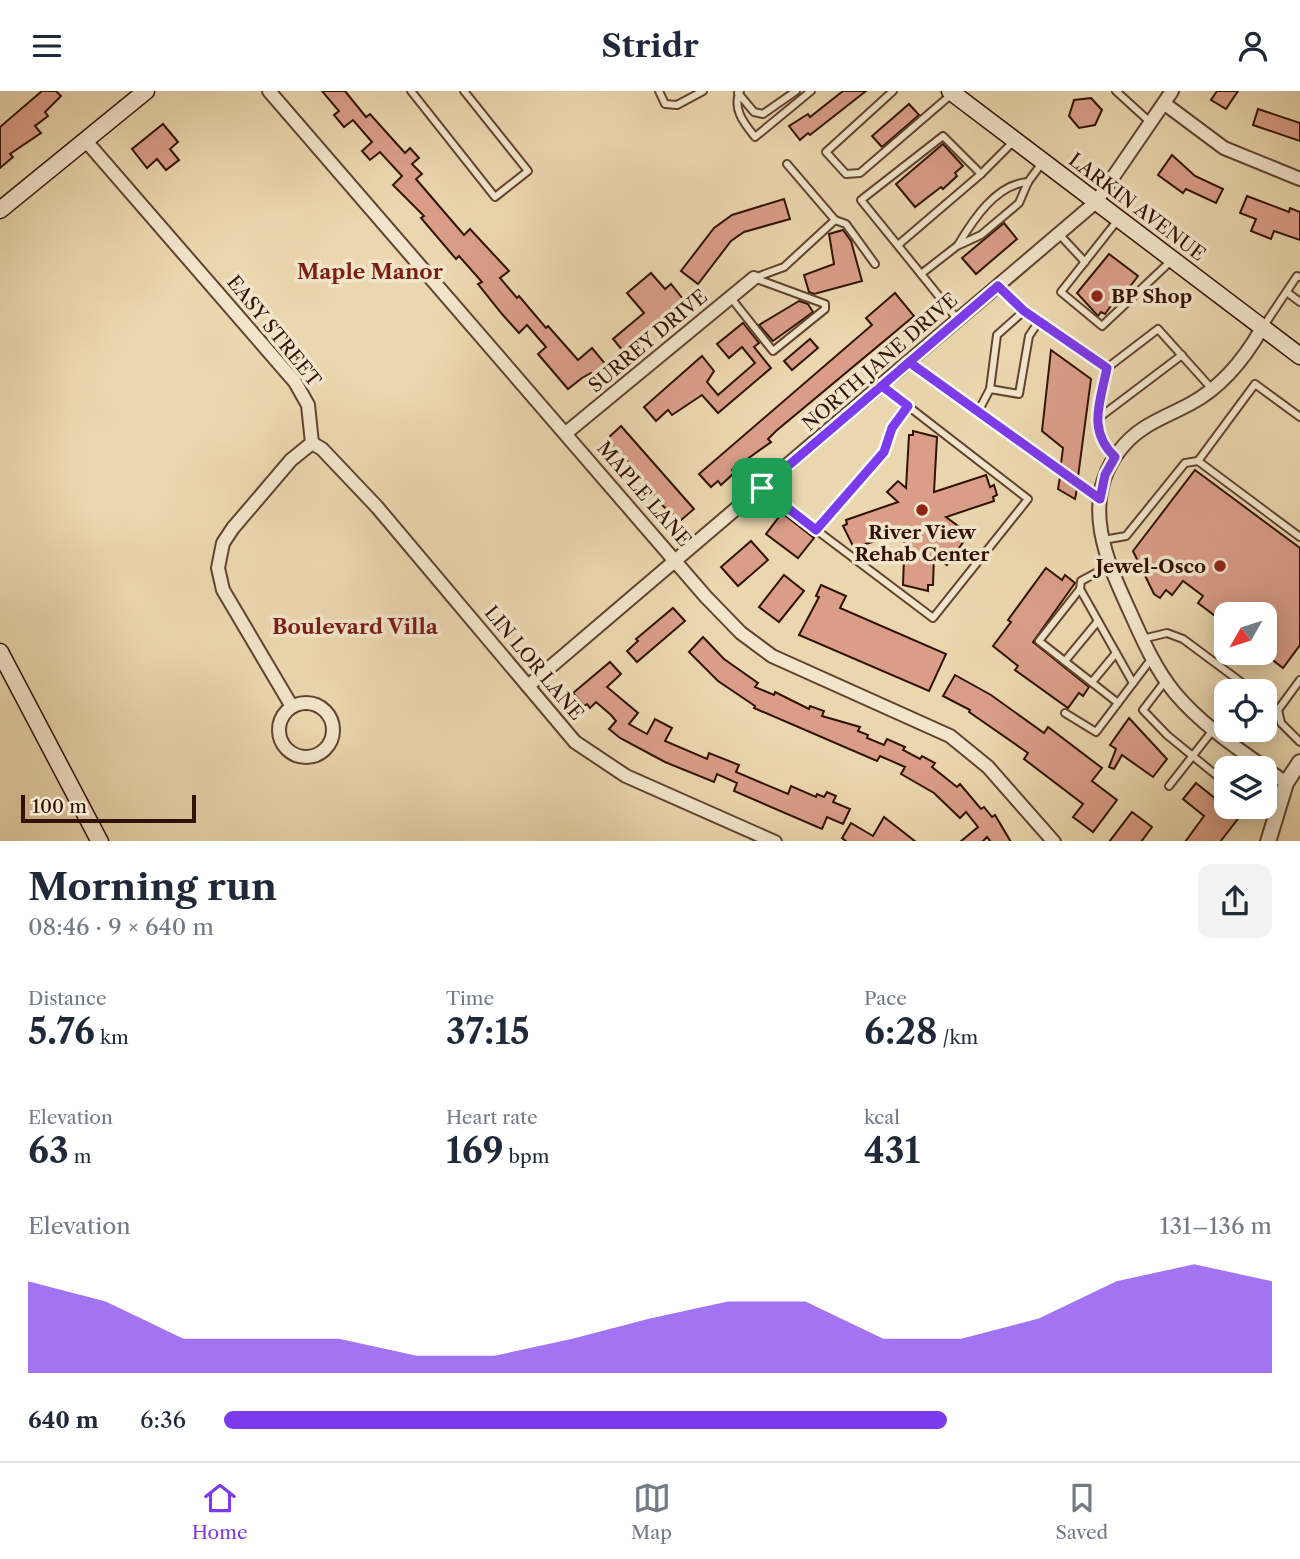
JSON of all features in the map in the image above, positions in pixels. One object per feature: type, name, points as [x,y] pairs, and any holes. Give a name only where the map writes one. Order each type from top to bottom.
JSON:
[{"type":"main road","points":[[0,210],[146,91]]},
{"type":"main road","name":"LARKIN AVENUE","points":[[952,92],[1300,356]]},
{"type":"main road","points":[[0,652],[5,677],[93,839]]},
{"type":"street","name":"MAPLE LANE","points":[[269,91],[741,633],[772,656],[950,736],[988,767],[1053,841]]},
{"type":"street","name":"NORTH JANE DRIVE","points":[[528,687],[1096,202],[1172,91]]},
{"type":"street","points":[[1165,104],[1224,148],[1300,179]]},
{"type":"street","name":"EASY STREET","points":[[86,141],[295,382],[309,405],[312,443]]},
{"type":"street","name":"SURREY DRIVE","points":[[566,433],[754,278]]},
{"type":"street","points":[[1214,729],[1193,711],[1166,680],[1142,639],[1109,566],[1101,540],[1100,499],[1105,475],[1130,439],[1150,423],[1189,405],[1212,389],[1238,364],[1262,328]]},
{"type":"street","points":[[291,705],[223,590],[218,568],[223,543],[233,528],[291,460],[312,443]]},
{"type":"street","name":"LIN LOR LANE","points":[[312,443],[328,455],[377,506],[575,742],[608,766],[743,836],[770,841]]},
{"type":"street","points":[[312,704],[329,717],[333,729],[332,740],[319,755],[308,758],[299,755],[284,742],[279,733],[281,723],[291,705],[312,704]]},
{"type":"street","points":[[1231,742],[1286,783]]},
{"type":"street","points":[[1277,798],[1300,762]]},
{"type":"street","points":[[1269,841],[1270,819]]},
{"type":"lane","points":[[413,92],[495,197],[528,171],[464,91]]},
{"type":"lane","points":[[659,91],[665,104],[677,105],[703,91]]},
{"type":"lane","points":[[739,92],[754,112],[763,114],[796,91]]},
{"type":"lane","points":[[739,92],[740,118],[755,137],[811,91]]},
{"type":"lane","points":[[892,91],[827,152],[846,174],[860,173],[952,92]]},
{"type":"lane","points":[[1116,91],[1152,123]]},
{"type":"lane","points":[[958,320],[861,200],[943,136],[981,174]]},
{"type":"lane","points":[[898,246],[981,174],[1014,141]]},
{"type":"lane","points":[[921,274],[957,246],[981,235],[1019,202],[1028,182],[1042,162]]},
{"type":"lane","points":[[787,164],[835,220],[846,224],[874,264]]},
{"type":"lane","points":[[957,246],[975,215],[1016,183],[1028,182]]},
{"type":"lane","points":[[1118,219],[1061,292],[1102,326],[1172,260]]},
{"type":"lane","points":[[754,278],[784,267],[835,220]]},
{"type":"lane","points":[[1059,233],[1085,262]]},
{"type":"lane","points":[[1262,328],[1297,276],[1300,277]]},
{"type":"lane","points":[[730,297],[773,351],[825,309],[825,304],[754,278]]},
{"type":"lane","points":[[998,286],[1024,311],[1107,368]]},
{"type":"lane","points":[[1288,293],[1300,302]]},
{"type":"lane","points":[[979,410],[990,389],[997,335],[1024,311]]},
{"type":"lane","points":[[990,389],[1019,394],[1030,337],[1039,321]]},
{"type":"lane","points":[[1115,457],[1102,445],[1097,420],[1107,368],[1158,329],[1212,389]]},
{"type":"lane","points":[[1097,420],[1182,355]]},
{"type":"lane","points":[[909,362],[1100,499]]},
{"type":"lane","points":[[1101,540],[1126,535],[1185,463],[1198,461],[1255,384],[1300,417]]},
{"type":"lane","points":[[762,488],[933,618],[1028,499],[882,386]]},
{"type":"lane","points":[[816,530],[884,452],[892,428],[908,406]]},
{"type":"lane","points":[[1198,461],[1300,537]]},
{"type":"lane","points":[[1109,566],[1081,581],[1080,589],[1039,642],[1118,703]]},
{"type":"lane","points":[[1080,589],[1133,683]]},
{"type":"lane","points":[[1065,661],[1098,621]]},
{"type":"lane","points":[[1142,639],[1167,633],[1183,639],[1238,679]]},
{"type":"lane","points":[[1092,683],[1116,653]]},
{"type":"lane","points":[[1065,713],[1096,733],[1152,658]]},
{"type":"lane","points":[[1166,680],[1143,710],[1214,773]]},
{"type":"lane","points":[[1300,680],[1278,709],[1281,723],[1300,742]]},
{"type":"lane","points":[[1169,786],[1214,729]]},
{"type":"building","points":[[42,91],[56,91],[61,96],[45,112],[48,116],[35,126],[41,133],[10,154],[13,157],[0,168],[0,127]]},
{"type":"building","points":[[322,91],[345,91],[366,117],[370,114],[405,153],[410,148],[419,158],[412,164],[422,174],[416,179],[464,235],[470,229],[509,271],[500,278],[517,298],[519,296],[578,360],[592,348],[607,366],[594,376],[591,373],[582,378],[568,389],[538,354],[546,347],[527,325],[519,333],[502,314],[478,284],[482,282],[459,256],[456,259],[421,218],[424,216],[393,185],[402,176],[380,152],[370,160],[362,151],[372,142],[353,120],[344,127],[334,115],[339,111]]},
{"type":"building","points":[[843,91],[866,91],[800,140],[789,126],[808,114],[810,117]]},
{"type":"building","points":[[1217,91],[1238,91],[1226,109],[1211,100]]},
{"type":"building","points":[[1091,98],[1102,110],[1095,125],[1079,128],[1069,116],[1074,100]]},
{"type":"building","points":[[909,104],[919,115],[882,147],[872,136]]},
{"type":"building","points":[[1258,109],[1300,123],[1300,141],[1253,125]]},
{"type":"building","points":[[163,124],[178,142],[170,149],[179,160],[166,170],[157,159],[147,168],[132,149]]},
{"type":"building","points":[[943,144],[963,166],[943,189],[941,187],[915,207],[896,184]]},
{"type":"building","points":[[1172,155],[1195,176],[1223,189],[1216,203],[1186,189],[1183,193],[1158,175]]},
{"type":"building","points":[[1247,196],[1289,212],[1290,208],[1300,212],[1300,240],[1274,231],[1271,239],[1251,231],[1256,219],[1240,213]]},
{"type":"building","points":[[784,199],[790,219],[744,232],[731,241],[698,284],[681,271],[714,228],[732,215]]},
{"type":"building","points":[[1004,223],[1017,239],[976,274],[962,258]]},
{"type":"building","points":[[843,230],[851,241],[862,281],[814,294],[809,292],[804,275],[834,264],[829,234]]},
{"type":"building","points":[[1109,254],[1138,276],[1105,314],[1101,312],[1098,316],[1077,293]]},
{"type":"building","points":[[651,273],[665,289],[671,284],[683,299],[623,351],[613,339],[644,313],[627,293]]},
{"type":"building","points":[[895,293],[914,316],[776,431],[768,439],[771,442],[732,470],[734,473],[721,485],[718,481],[711,487],[699,474],[872,325],[866,318]]},
{"type":"building","points":[[799,301],[808,304],[813,312],[773,341],[759,325]]},
{"type":"building","points":[[743,323],[759,343],[754,347],[771,368],[718,413],[702,395],[672,415],[668,410],[656,421],[644,407],[702,356],[714,371],[707,382],[718,395],[755,363],[742,347],[729,358],[717,344]]},
{"type":"building","points":[[810,339],[818,348],[792,370],[784,361]]},
{"type":"building","points":[[1051,350],[1091,379],[1078,477],[1061,464],[1063,448],[1042,431]]},
{"type":"building","points":[[621,426],[694,509],[680,521],[663,506],[631,464],[611,448],[607,439]]},
{"type":"building","name":"River View Rehab Center","points":[[913,431],[937,437],[934,492],[986,475],[990,487],[994,485],[997,495],[993,497],[994,501],[946,517],[965,531],[960,538],[964,541],[947,565],[934,556],[933,585],[928,585],[928,591],[903,585],[905,531],[854,548],[843,526],[847,524],[846,520],[898,502],[887,492],[898,481],[906,488],[909,435],[913,435]]},
{"type":"building","name":"Jewel-Osco","points":[[1195,470],[1300,548],[1300,645],[1283,668],[1278,664],[1278,602],[1214,602],[1214,615],[1198,603],[1203,596],[1183,581],[1172,595],[1166,590],[1160,598],[1154,594],[1133,551]]},
{"type":"building","points":[[1060,477],[1077,489],[1075,499],[1058,489]]},
{"type":"building","points":[[782,513],[814,538],[798,558],[766,534]]},
{"type":"building","points":[[751,541],[768,560],[738,586],[721,567]]},
{"type":"building","points":[[1046,568],[1062,580],[1065,575],[1075,583],[1033,642],[1089,687],[1083,696],[1079,693],[1068,708],[1015,670],[1018,666],[993,646],[1011,622],[1008,620]]},
{"type":"building","points":[[784,575],[804,591],[779,622],[759,607]]},
{"type":"building","points":[[821,585],[846,596],[840,608],[946,654],[929,691],[799,635],[819,597],[816,596]]},
{"type":"building","points":[[673,608],[685,621],[637,662],[627,651],[638,641],[636,639]]},
{"type":"building","points":[[703,637],[724,659],[758,683],[755,687],[774,695],[775,692],[809,709],[810,706],[824,711],[822,716],[860,727],[858,731],[868,735],[867,738],[884,745],[887,739],[905,747],[903,750],[920,759],[922,756],[935,763],[932,767],[957,787],[960,784],[981,809],[984,807],[992,817],[995,815],[1010,841],[990,841],[987,837],[983,841],[961,841],[978,827],[966,812],[960,818],[934,793],[901,774],[905,767],[880,756],[877,761],[754,708],[755,706],[718,681],[689,652]]},
{"type":"building","points":[[610,662],[621,674],[607,687],[638,713],[629,724],[647,734],[655,719],[672,728],[665,741],[707,759],[709,753],[739,765],[736,772],[788,794],[791,786],[816,797],[817,794],[824,797],[827,792],[836,796],[833,802],[850,809],[843,824],[827,817],[822,829],[734,791],[737,783],[717,774],[714,782],[665,762],[620,738],[609,729],[616,721],[611,715],[596,702],[590,708],[587,704],[584,706],[573,693]]},
{"type":"building","points":[[955,675],[991,695],[1044,733],[1048,727],[1102,768],[1092,781],[1117,800],[1093,832],[1073,817],[1083,804],[1024,759],[1028,753],[969,712],[970,710],[943,696]]},
{"type":"building","points":[[1129,718],[1167,759],[1153,777],[1122,755],[1114,769],[1109,767],[1116,749],[1110,745]]},
{"type":"building","points":[[1196,783],[1214,797],[1214,819],[1238,819],[1221,841],[1186,841],[1204,816],[1183,799]]},
{"type":"building","points":[[1132,812],[1152,827],[1142,841],[1110,841]]},
{"type":"building","points":[[884,817],[915,841],[846,841],[842,838],[851,823],[873,836]]},
{"type":"place","name":"BP Shop","points":[[1097,296]]},
{"type":"place","name":"River View Rehab Center","points":[[922,510]]},
{"type":"place","name":"Jewel-Osco","points":[[1220,566]]},
{"type":"district","name":"Maple Manor","points":[[370,271]]},
{"type":"district","name":"Boulevard Villa","points":[[355,626]]},
{"type":"route","points":[[762,488],[816,530],[884,452],[892,428],[908,406],[882,386],[909,362],[1100,499],[1105,475],[1115,457],[1102,445],[1097,420],[1107,368],[1024,311],[998,286],[909,362],[882,386],[762,488]]}]
